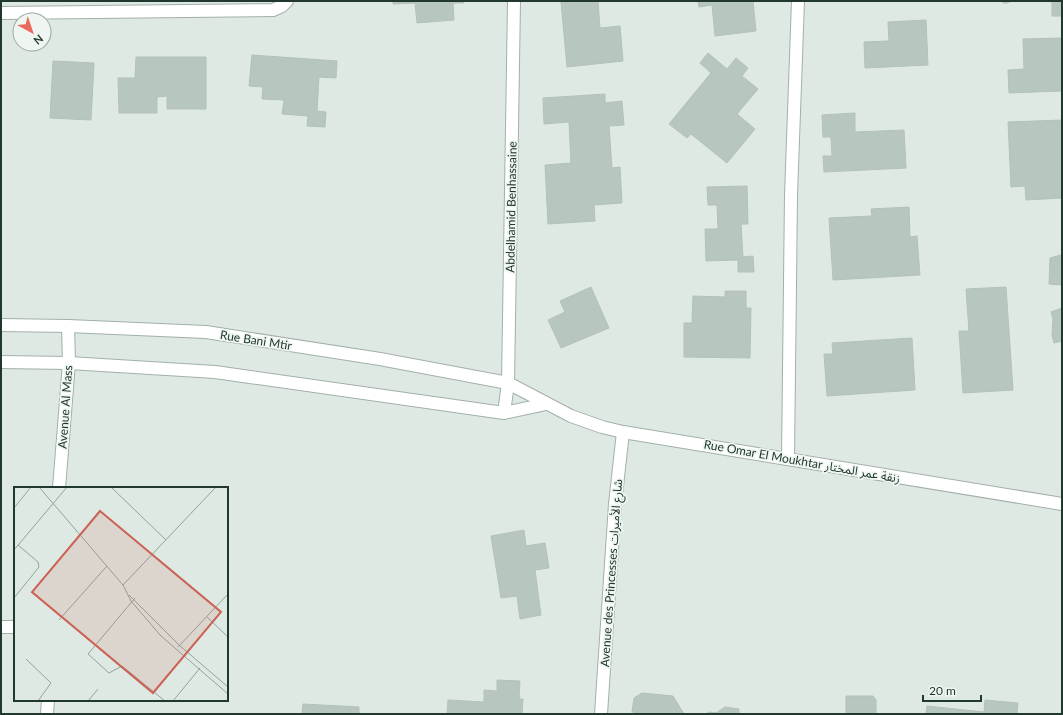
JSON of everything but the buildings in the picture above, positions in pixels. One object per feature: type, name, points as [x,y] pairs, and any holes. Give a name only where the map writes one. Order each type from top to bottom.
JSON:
[{"type":"street","points":[[1,13],[273,10],[282,6],[287,1]]},
{"type":"street","name":"Abdelhamid Benhassaine","points":[[504,413],[508,383],[514,1]]},
{"type":"street","points":[[788,459],[791,195],[798,1]]},
{"type":"street","name":"Rue Bani Mtir","points":[[1,325],[68,326],[206,332],[380,359],[508,383]]},
{"type":"street","name":"Avenue Al Mass","points":[[59,487],[69,363],[68,326]]},
{"type":"street","points":[[1,362],[69,363],[215,372],[504,413],[546,404]]},
{"type":"street","name":"Rue Omar El Moukhtar زنقة عمر المختار","points":[[508,383],[571,416],[590,423],[624,432],[1062,504]]},
{"type":"street","name":"Avenue des Princesses شارع الأميرات","points":[[601,714],[615,504],[624,432]]},
{"type":"street","points":[[1,627],[14,627]]},
{"type":"street","points":[[47,714],[48,701]]}]
